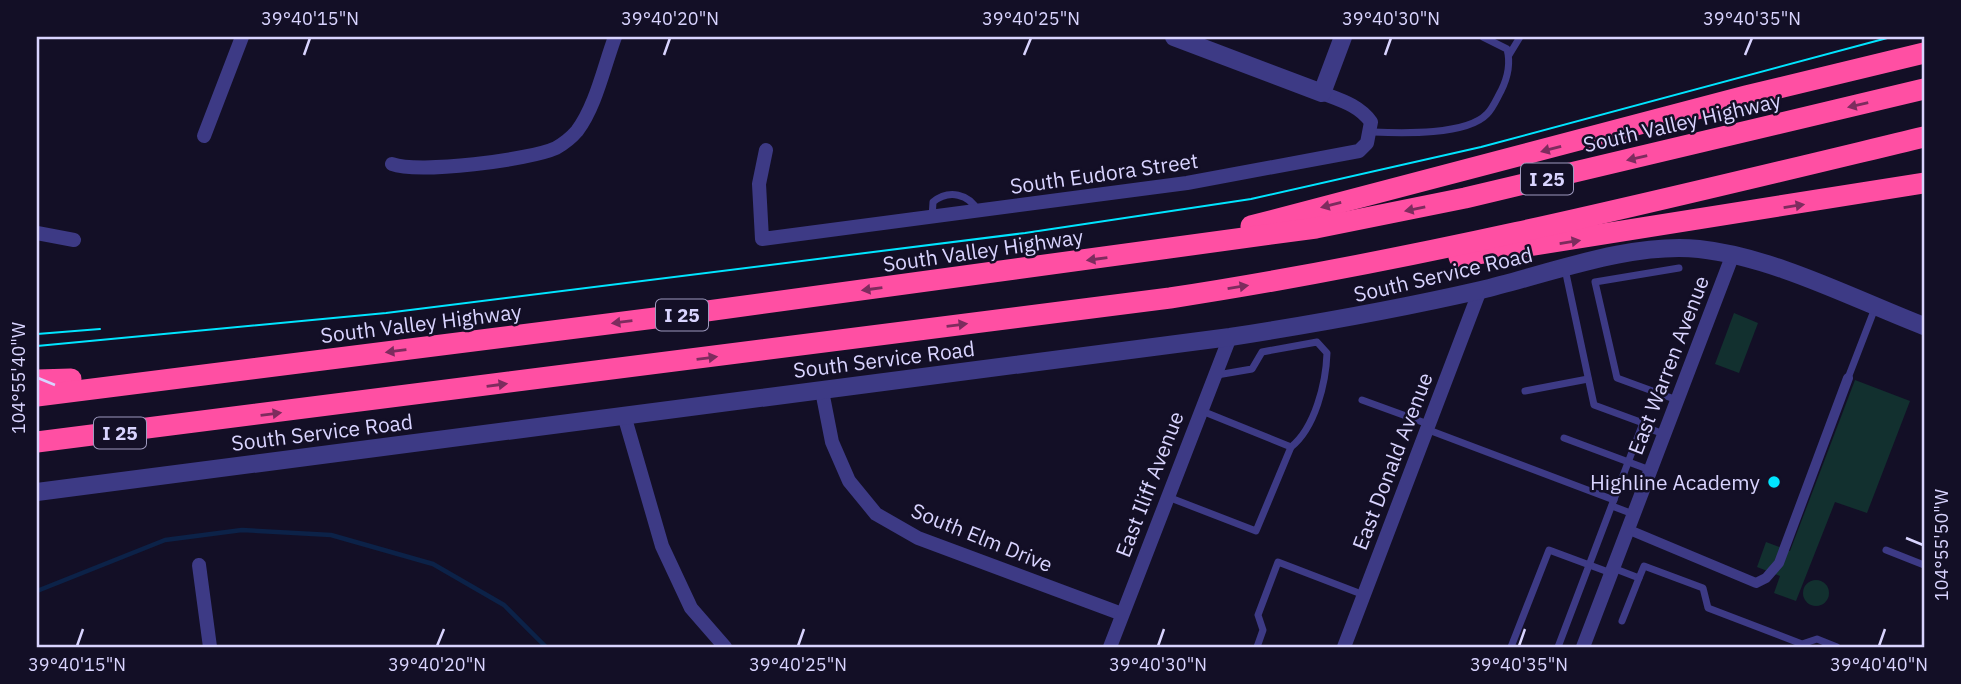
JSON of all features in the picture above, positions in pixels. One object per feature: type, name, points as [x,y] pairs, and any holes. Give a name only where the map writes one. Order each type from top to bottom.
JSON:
[{"type":"highway","points":[[1165,250],[1746,96],[1924,53]]},
{"type":"highway","name":"South Valley Highway","points":[[37,396],[1165,250],[1316,228],[1430,206],[1924,89]]},
{"type":"highway","name":"I 25","points":[[37,442],[204,423],[1170,298],[1308,277],[1590,216],[1924,137]]},
{"type":"highway","points":[[1308,277],[1533,247],[1924,183]]},
{"type":"highway","points":[[37,380],[199,376]]},
{"type":"highway","points":[[37,456],[204,423]]},
{"type":"street","points":[[204,136],[242,37]]},
{"type":"street","points":[[392,164],[410,169],[445,166],[539,154],[555,149],[571,136],[583,121],[615,37]]},
{"type":"street","points":[[1174,37],[1322,93],[1365,113],[1371,122],[1371,132]]},
{"type":"street","points":[[1322,93],[1343,37]]},
{"type":"street","name":"South Eudora Street","points":[[766,150],[759,184],[762,239],[1187,183],[1348,155],[1360,151],[1371,132]]},
{"type":"street","points":[[37,233],[74,240]]},
{"type":"street","name":"South Service Road","points":[[37,492],[1230,337],[1315,324],[1479,290],[1593,262],[1662,250],[1696,249],[1733,254],[1924,326]]},
{"type":"street","name":"East Warren Avenue","points":[[1583,647],[1733,254]]},
{"type":"street","name":"East Donald Avenue","points":[[1344,647],[1479,290]]},
{"type":"street","name":"East Iliff Avenue","points":[[1110,647],[1230,337]]},
{"type":"street","points":[[1628,529],[1756,583],[1766,578],[1779,564],[1848,377]]},
{"type":"street","name":"South Elm Drive","points":[[822,391],[832,442],[845,471],[876,514],[918,538],[1122,614]]},
{"type":"street","points":[[624,415],[662,547],[691,608],[725,647]]},
{"type":"street","points":[[200,565],[210,647]]},
{"type":"lane","points":[[1371,132],[1431,132],[1458,127],[1486,116],[1502,89],[1511,62],[1500,43],[1483,37]]},
{"type":"lane","points":[[1509,55],[1520,37]]},
{"type":"lane","points":[[1662,250],[1665,270]]},
{"type":"lane","points":[[1593,262],[1598,282]]},
{"type":"lane","points":[[1677,400],[1617,378],[1595,282],[1679,268]]},
{"type":"lane","points":[[1558,647],[1643,423],[1594,405],[1565,269]]},
{"type":"lane","points":[[1848,377],[1875,307]]},
{"type":"lane","points":[[1168,497],[1256,531],[1291,447],[1302,438],[1326,377],[1327,353],[1317,342],[1315,324]]},
{"type":"lane","points":[[1216,375],[1252,369],[1262,352],[1317,342]]},
{"type":"lane","points":[[1525,391],[1588,379]]},
{"type":"lane","points":[[1362,400],[1613,503],[1633,514]]},
{"type":"lane","points":[[1202,411],[1291,447]]},
{"type":"lane","points":[[1642,426],[1664,434]]},
{"type":"lane","points":[[1564,438],[1650,470]]},
{"type":"lane","points":[[1511,647],[1549,550],[1589,565],[1639,578]]},
{"type":"lane","points":[[1886,550],[1924,565]]},
{"type":"lane","points":[[1257,647],[1263,629],[1258,615],[1278,562],[1364,595]]},
{"type":"lane","points":[[1622,621],[1644,566],[1703,588],[1708,608],[1802,644],[1817,639],[1837,647]]},
{"type":"green space","points":[[1734,313],[1758,323],[1739,373],[1715,364]]},
{"type":"green space","points":[[1855,380],[1910,401],[1867,513],[1835,502],[1796,601],[1774,593],[1780,576],[1757,567],[1766,542],[1790,551]]},
{"type":"green space","points":[[1816,580],[1825,584],[1829,593],[1825,602],[1816,606],[1807,602],[1803,593],[1807,584]]},
{"type":"waterway","points":[[37,591],[165,540],[242,530],[331,535],[433,564],[504,605],[546,647]]},
{"type":"tram line","points":[[37,346],[386,313],[1025,233],[1251,199],[1481,147],[1891,37]]},
{"type":"tram line","points":[[37,334],[100,329]]},
{"type":"place","name":"Highline Academy","points":[[1774,482]]}]
